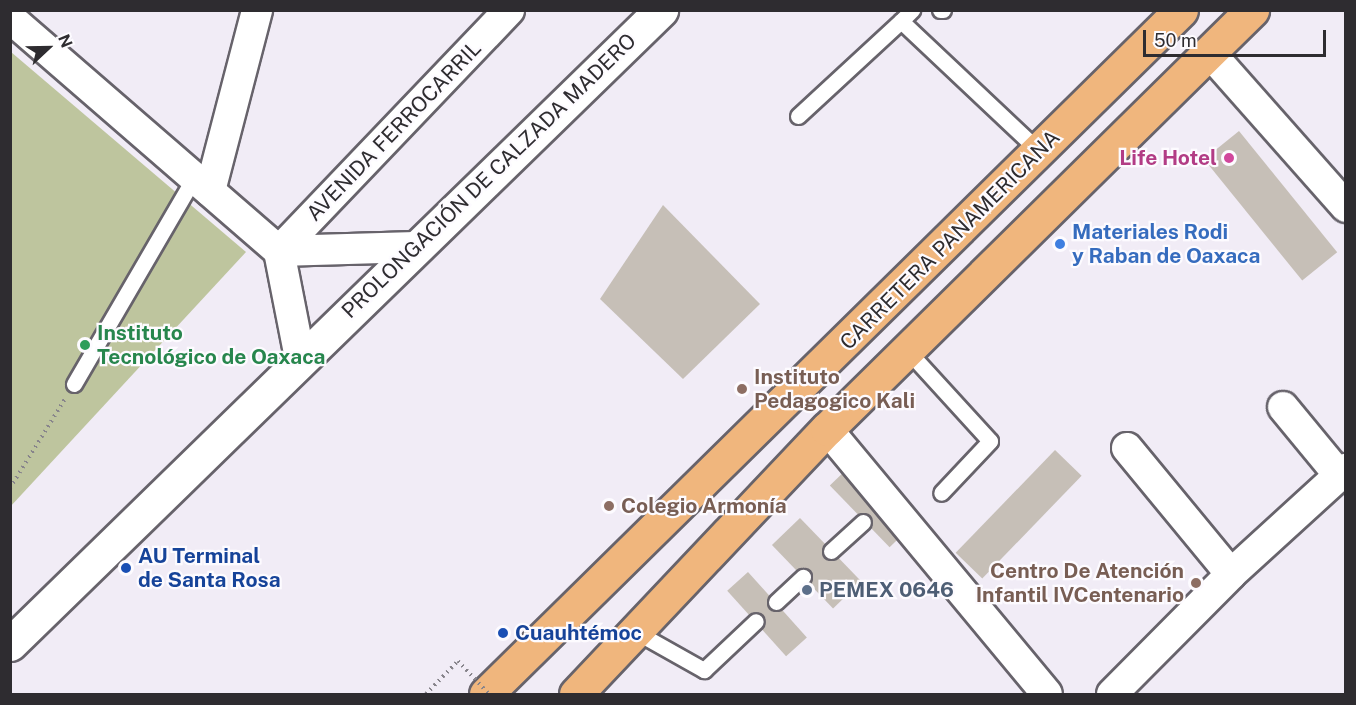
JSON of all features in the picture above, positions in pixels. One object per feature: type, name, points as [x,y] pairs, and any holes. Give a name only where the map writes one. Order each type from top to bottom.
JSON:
[{"type":"highway","name":"CARRETERA PANAMERICANA","points":[[488,694],[1040,152],[1181,10]]},
{"type":"highway","points":[[576,694],[638,633],[827,429],[1252,10]]},
{"type":"street","points":[[202,184],[257,10]]},
{"type":"street","name":"AVENIDA FERROCARRIL","points":[[279,251],[509,10]]},
{"type":"street","name":"PROLONGACIÓN DE CALZADA MADERO","points":[[10,644],[300,358],[661,10]]},
{"type":"street","points":[[10,18],[279,251],[300,358]]},
{"type":"street","points":[[1209,52],[1346,207]]},
{"type":"street","points":[[279,251],[416,247]]},
{"type":"street","points":[[1112,694],[1231,574],[1342,472],[1283,407]]},
{"type":"street","points":[[827,429],[1047,694]]},
{"type":"street","points":[[1127,448],[1231,574]]},
{"type":"lane","points":[[798,116],[907,16],[1040,152]]},
{"type":"lane","points":[[74,384],[202,184]]},
{"type":"lane","points":[[907,350],[990,441],[941,493]]},
{"type":"lane","points":[[831,551],[863,522]]},
{"type":"lane","points":[[776,602],[803,577]]},
{"type":"lane","points":[[638,633],[704,670],[756,621]]},
{"type":"path","points":[[10,488],[74,384]]},
{"type":"path","points":[[426,694],[458,661],[488,694]]},
{"type":"green space","name":"Instituto Tecnológico de Oaxaca","points":[[11,52],[246,252],[10,507]]},
{"type":"building","points":[[1239,131],[1337,252],[1302,281],[1204,159]]},
{"type":"building","points":[[663,205],[760,304],[683,379],[600,299]]},
{"type":"building","points":[[1055,450],[1082,476],[982,579],[956,553]]},
{"type":"building","points":[[850,466],[910,528],[890,547],[830,485]]},
{"type":"building","points":[[800,518],[861,581],[833,608],[772,545]]},
{"type":"building","points":[[748,572],[807,637],[786,656],[727,591]]},
{"type":"place","name":"Life Hotel","points":[[1229,158]]},
{"type":"place","name":"Materiales Rodi y Raban de Oaxaca","points":[[1060,244]]},
{"type":"place","name":"Instituto Tecnológico de Oaxaca","points":[[85,345]]},
{"type":"place","name":"Instituto Pedagogico Kali","points":[[742,389]]},
{"type":"place","name":"Colegio Armonía","points":[[609,506]]},
{"type":"place","name":"AU Terminal de Santa Rosa","points":[[126,568]]},
{"type":"place","name":"Centro De Atención Infantil IVCentenario","points":[[1196,583]]},
{"type":"place","name":"PEMEX 0646","points":[[807,590]]},
{"type":"place","name":"Cuauhtémoc","points":[[503,633]]}]
